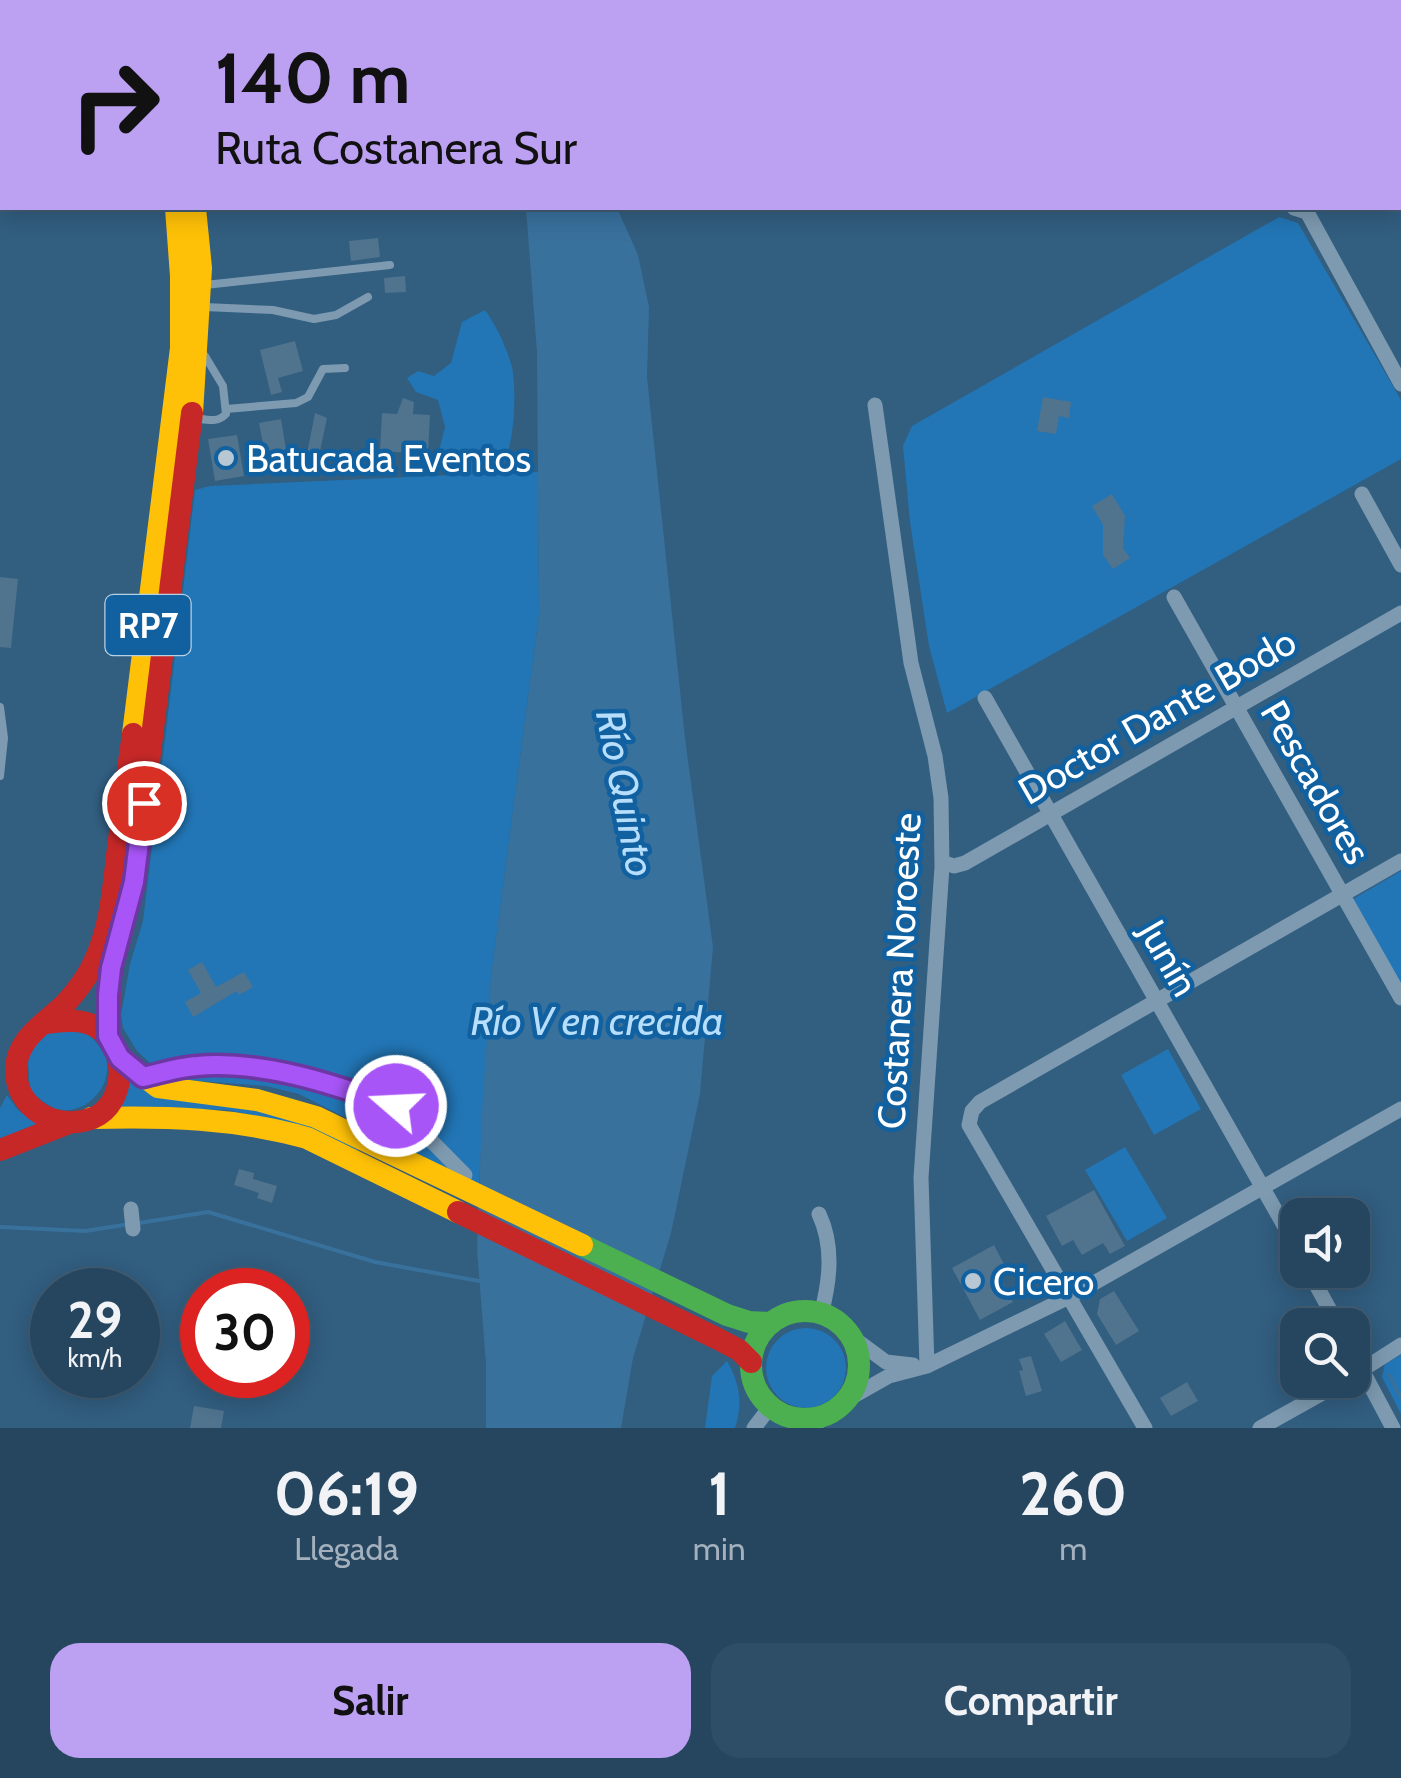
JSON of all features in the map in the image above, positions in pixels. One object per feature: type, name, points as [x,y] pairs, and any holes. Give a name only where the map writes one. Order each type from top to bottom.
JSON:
[{"type":"main road","name":"RP7","points":[[0,1101],[21,1047],[73,996],[89,974],[104,939],[111,905],[181,348],[176,210]]},
{"type":"main road","name":"RP7","points":[[108,1036],[111,968],[134,882],[199,344],[194,210]]},
{"type":"main road","points":[[46,1022],[79,1019],[95,1025],[108,1036],[120,1058],[158,1086],[284,1105],[362,1151],[739,1350],[751,1362]]},
{"type":"main road","points":[[0,1150],[106,1108],[121,1076],[120,1058]]},
{"type":"main road","points":[[16,1064],[17,1082],[24,1098],[36,1112],[52,1120],[150,1116],[246,1123],[362,1151],[727,1315],[770,1323]]},
{"type":"main road","points":[[808,1310],[821,1314],[845,1328],[852,1337],[861,1361],[858,1385],[850,1398],[829,1414],[806,1424],[770,1407],[755,1386],[751,1362],[754,1346],[770,1323],[792,1312],[808,1310]]},
{"type":"street","points":[[1300,210],[1401,384]]},
{"type":"street","name":"Costanera Noroeste","points":[[875,405],[911,663],[935,756],[940,798],[942,862],[921,1178],[927,1366]]},
{"type":"street","points":[[1362,494],[1401,565]]},
{"type":"street","name":"Pescadores","points":[[1174,597],[1401,998]]},
{"type":"street","name":"Doctor Dante Bodo","points":[[942,862],[965,864],[1401,613]]},
{"type":"street","name":"Junín","points":[[985,698],[1280,1218]]},
{"type":"street","points":[[1145,1428],[970,1125],[972,1111],[980,1102],[1401,861]]},
{"type":"street","points":[[143,1077],[214,1066],[247,1068],[331,1084],[396,1106],[465,1175]]},
{"type":"street","points":[[850,1398],[889,1376],[927,1366],[1071,1296],[1401,1109]]},
{"type":"street","points":[[131,1209],[133,1229]]},
{"type":"street","points":[[820,1214],[830,1267],[821,1314]]},
{"type":"street","points":[[852,1337],[886,1362],[927,1366]]},
{"type":"street","points":[[1370,1365],[1401,1345]]},
{"type":"street","points":[[1370,1396],[1394,1428]]},
{"type":"street","points":[[1260,1428],[1313,1398]]},
{"type":"street","points":[[754,1428],[770,1407]]},
{"type":"lane","points":[[200,296],[390,265]]},
{"type":"lane","points":[[200,296],[314,318],[336,315],[368,297]]},
{"type":"lane","points":[[191,418],[220,420],[226,409],[223,386],[199,344]]},
{"type":"lane","points":[[226,409],[296,403],[308,397],[323,369],[345,368]]},
{"type":"lane","points":[[0,707],[4,738],[0,776]]},
{"type":"shaded area","points":[[1279,217],[1298,223],[1401,400],[1401,459],[947,713],[929,646],[910,522],[903,446],[912,426]]},
{"type":"shaded area","points":[[485,310],[504,344],[514,378],[511,439],[497,473],[538,472],[539,615],[491,977],[479,1185],[299,1094],[266,1086],[175,1079],[137,1051],[123,1028],[121,1015],[143,921],[195,490],[210,486],[475,474],[448,470],[438,455],[445,427],[438,400],[416,392],[407,378],[418,371],[434,376],[451,363],[462,322]]},
{"type":"shaded area","points":[[1401,871],[1401,986],[1353,899]]},
{"type":"shaded area","points":[[46,1030],[85,1031],[104,1053],[104,1083],[85,1105],[56,1109],[30,1091],[27,1049]]},
{"type":"shaded area","points":[[1168,1049],[1201,1109],[1154,1135],[1121,1075]]},
{"type":"shaded area","points":[[127,1070],[258,1103],[360,1143],[357,1152],[285,1122],[227,1110],[111,1108]]},
{"type":"shaded area","points":[[7,1095],[18,1110],[39,1125],[0,1140],[0,1108]]},
{"type":"shaded area","points":[[1125,1147],[1167,1218],[1127,1241],[1085,1170]]},
{"type":"shaded area","points":[[798,1328],[814,1328],[835,1339],[846,1368],[835,1397],[814,1408],[798,1408],[784,1402],[772,1390],[766,1376],[766,1360],[772,1346],[784,1334]]},
{"type":"shaded area","points":[[1401,1355],[1401,1414],[1382,1377],[1385,1364]]},
{"type":"shaded area","points":[[727,1361],[739,1394],[735,1428],[705,1428],[712,1376]]},
{"type":"water","name":"Río V en crecida","points":[[526,210],[618,210],[638,255],[649,307],[647,377],[685,738],[713,947],[700,1094],[671,1233],[633,1358],[621,1428],[486,1428],[486,1363],[477,1250],[482,1112],[491,977],[539,615],[537,352]]},
{"type":"building","points":[[378,238],[380,257],[351,261],[349,241]]},
{"type":"building","points":[[405,276],[406,292],[385,293],[384,278]]},
{"type":"building","points":[[295,341],[303,371],[278,378],[282,392],[271,395],[260,350]]},
{"type":"building","points":[[1043,397],[1071,402],[1069,418],[1059,416],[1056,434],[1037,431]]},
{"type":"building","points":[[403,398],[414,402],[413,414],[430,415],[428,454],[380,451],[382,413],[397,414]]},
{"type":"building","points":[[315,413],[327,418],[320,451],[324,453],[325,474],[303,474]]},
{"type":"building","points":[[281,419],[286,450],[265,454],[259,423]]},
{"type":"building","name":"Batucada Eventos","points":[[237,435],[244,476],[215,481],[208,439]]},
{"type":"building","points":[[1112,494],[1125,516],[1123,548],[1130,558],[1113,569],[1103,555],[1103,525],[1092,506]]},
{"type":"building","points":[[0,577],[18,579],[11,648],[0,647]]},
{"type":"building","points":[[202,962],[216,987],[244,972],[253,987],[239,995],[237,991],[193,1017],[185,1002],[201,993],[188,970]]},
{"type":"building","points":[[239,1169],[254,1173],[253,1179],[277,1186],[272,1203],[257,1198],[259,1193],[234,1185]]},
{"type":"building","points":[[1094,1190],[1125,1246],[1110,1254],[1103,1243],[1082,1255],[1073,1240],[1062,1246],[1046,1216]]},
{"type":"building","name":"Cicero","points":[[994,1245],[1005,1266],[997,1271],[1013,1302],[980,1320],[952,1268]]},
{"type":"building","points":[[1114,1291],[1139,1331],[1116,1345],[1097,1314],[1100,1299]]},
{"type":"building","points":[[1065,1321],[1082,1350],[1061,1362],[1044,1334]]},
{"type":"building","points":[[1031,1356],[1042,1391],[1026,1396],[1019,1359]]},
{"type":"building","points":[[1187,1382],[1198,1401],[1171,1416],[1160,1398]]},
{"type":"building","points":[[194,1406],[224,1411],[221,1428],[190,1428]]},
{"type":"waterway","points":[[139,1223],[208,1212],[375,1262],[479,1281]]},
{"type":"waterway","points":[[0,1227],[85,1231],[130,1224]]},
{"type":"waterway","points":[[1389,1375],[1401,1398]]},
{"type":"traffic: fast","points":[[582,1245],[727,1315],[770,1323]]},
{"type":"traffic: fast","points":[[805,1311],[826,1315],[843,1327],[855,1344],[859,1365],[855,1386],[843,1403],[826,1415],[805,1419],[784,1415],[767,1403],[755,1386],[751,1365],[755,1344],[767,1327],[784,1315],[805,1311]]},
{"type":"traffic: slow","points":[[133,734],[181,348],[176,210]]},
{"type":"traffic: slow","points":[[192,413],[201,268],[195,210]]},
{"type":"traffic: slow","points":[[120,1058],[158,1087],[257,1100],[316,1117],[582,1245]]},
{"type":"traffic: slow","points":[[91,1118],[200,1120],[254,1126],[307,1138],[458,1212]]},
{"type":"traffic: jam","points":[[108,1035],[111,968],[134,882],[192,413]]},
{"type":"traffic: jam","points":[[46,1023],[73,1021],[92,1025],[115,1048],[120,1075],[117,1088],[104,1111],[93,1118],[66,1122],[41,1114],[23,1096],[18,1084],[17,1059],[26,1041],[78,989],[100,947],[112,896],[133,734]]},
{"type":"traffic: jam","points":[[0,1150],[69,1123]]},
{"type":"traffic: jam","points":[[458,1212],[716,1338],[739,1350],[751,1362]]},
{"type":"place","name":"Batucada Eventos","points":[[226,458]]},
{"type":"place","name":"Cicero","points":[[973,1281]]},
{"type":"route","points":[[144,803],[134,882],[111,968],[108,995],[108,1036],[120,1058],[143,1077],[198,1066],[247,1068],[331,1084],[396,1106]]},
{"type":"water label","name":"Río Quinto","points":[[626,793]]}]
